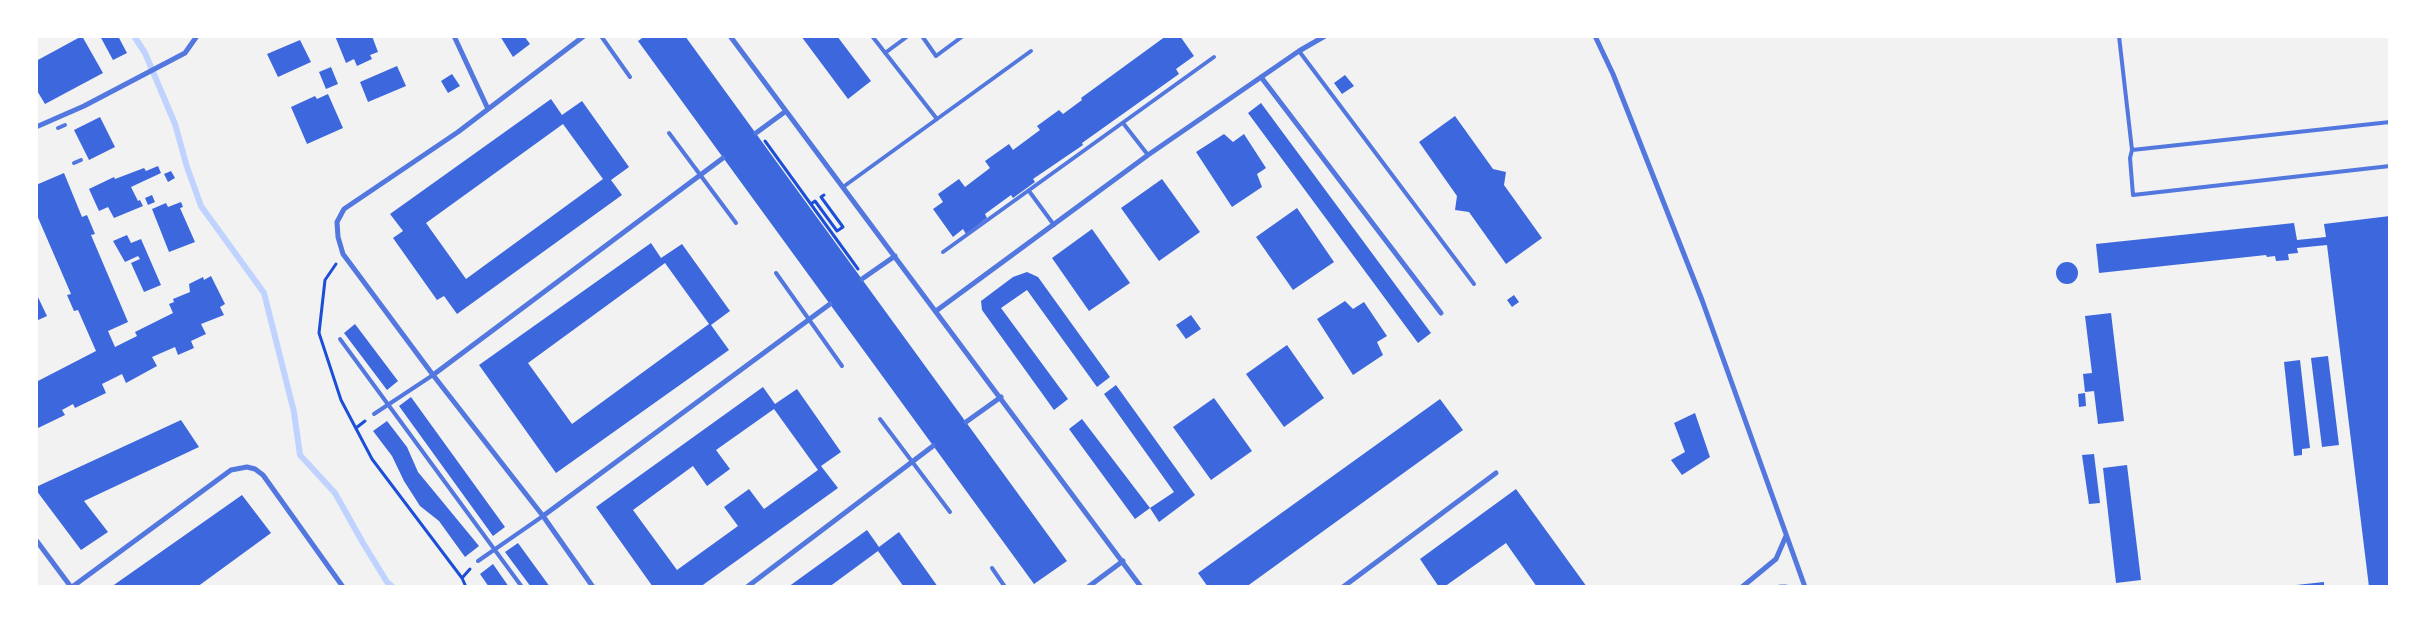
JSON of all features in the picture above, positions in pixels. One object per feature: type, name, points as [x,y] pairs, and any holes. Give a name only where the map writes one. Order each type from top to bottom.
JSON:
[{"type":"street","points":[[36,127],[185,53],[197,36]]},
{"type":"street","points":[[454,36],[488,109]]},
{"type":"street","points":[[584,36],[458,132],[344,209],[336,222],[343,254],[433,375],[543,516],[594,587]]},
{"type":"street","points":[[730,36],[1141,587]]},
{"type":"street","points":[[936,311],[1148,155],[1299,51],[1325,36]]},
{"type":"street","points":[[1595,36],[1613,74],[1702,300],[1805,587]]},
{"type":"street","points":[[1262,77],[1441,313]]},
{"type":"street","points":[[756,133],[786,111]]},
{"type":"street","points":[[433,375],[723,158]]},
{"type":"street","points":[[862,279],[895,256]]},
{"type":"street","points":[[543,516],[830,304]]},
{"type":"street","points":[[966,422],[1001,397]]},
{"type":"street","points":[[747,587],[933,446]]},
{"type":"street","points":[[36,540],[72,587],[231,470],[247,467],[255,469],[263,475],[342,587]]},
{"type":"street","points":[[1342,587],[1496,474]]},
{"type":"street","points":[[1742,587],[1776,559],[1786,535]]},
{"type":"street","points":[[1088,587],[1122,561]]},
{"type":"street","points":[[1780,587],[1786,587]]},
{"type":"lane","points":[[601,36],[630,77]]},
{"type":"lane","points":[[872,36],[937,119]]},
{"type":"lane","points":[[885,53],[908,36]]},
{"type":"lane","points":[[922,36],[936,56],[963,36]]},
{"type":"lane","points":[[2120,36],[2132,150],[2130,158],[2133,195],[2390,166]]},
{"type":"lane","points":[[843,187],[1031,51]]},
{"type":"lane","points":[[1299,51],[1474,284]]},
{"type":"lane","points":[[943,252],[1214,58]]},
{"type":"lane","points":[[2132,150],[2390,122]]},
{"type":"lane","points":[[1123,123],[1148,155]]},
{"type":"lane","points":[[58,128],[65,125]]},
{"type":"lane","points":[[669,133],[736,224]]},
{"type":"lane","points":[[74,164],[81,160]]},
{"type":"lane","points":[[1029,191],[1054,225]]},
{"type":"lane","points":[[776,273],[842,366]]},
{"type":"lane","points":[[340,339],[522,587]]},
{"type":"lane","points":[[374,414],[433,375]]},
{"type":"lane","points":[[880,419],[950,512]]},
{"type":"lane","points":[[478,561],[543,516]]},
{"type":"lane","points":[[992,568],[1006,587]]},
{"type":"path","points":[[771,149],[852,262]]},
{"type":"path","points":[[811,204],[815,201],[837,231],[842,227],[821,197],[824,195]]},
{"type":"path","points":[[343,254],[325,280],[318,333],[341,400],[372,459],[462,578],[466,587]]},
{"type":"building","points":[[82,36],[103,73],[45,104],[36,89],[36,61]]},
{"type":"building","points":[[100,36],[118,36],[127,53],[113,60]]},
{"type":"building","points":[[335,36],[372,36],[378,52],[370,55],[372,59],[357,66],[354,59],[346,63]]},
{"type":"building","points":[[500,36],[524,36],[530,44],[513,57]]},
{"type":"building","points":[[645,36],[685,36],[1067,561],[1034,584],[638,41]]},
{"type":"building","points":[[801,36],[837,36],[871,81],[848,99]]},
{"type":"building","points":[[1166,36],[1180,36],[1194,56],[1176,69],[1179,74],[1082,143],[1083,145],[1033,179],[1035,182],[1013,198],[1011,195],[985,214],[987,218],[966,234],[963,229],[953,237],[933,209],[943,202],[938,194],[959,179],[965,187],[990,168],[985,161],[1009,144],[1013,150],[1040,130],[1037,126],[1059,110],[1063,114],[1082,100],[1081,98]]},
{"type":"building","points":[[300,40],[311,62],[278,77],[267,54]]},
{"type":"building","points":[[397,66],[406,86],[368,102],[360,82]]},
{"type":"building","points":[[331,67],[338,84],[326,89],[319,72]]},
{"type":"building","points":[[452,74],[460,86],[448,93],[441,81]]},
{"type":"building","points":[[1345,75],[1354,86],[1342,94],[1334,83]]},
{"type":"building","points":[[328,94],[343,128],[307,144],[291,107],[315,96],[317,99]]},
{"type":"building","points":[[551,99],[562,115],[582,101],[629,167],[611,180],[622,195],[457,314],[444,296],[437,300],[393,238],[403,231],[390,214]],"holes":[[[563,124],[603,179],[466,279],[426,223]]]},
{"type":"building","points":[[1261,103],[1431,333],[1418,343],[1248,113]]},
{"type":"building","points":[[1455,116],[1493,169],[1506,172],[1504,185],[1542,238],[1506,264],[1469,212],[1455,210],[1457,196],[1419,142]]},
{"type":"building","points":[[100,117],[115,147],[89,160],[74,130]]},
{"type":"building","points":[[1224,134],[1233,142],[1244,134],[1266,168],[1257,174],[1262,187],[1232,207],[1196,152]]},
{"type":"building","points":[[158,166],[161,173],[131,187],[138,201],[140,200],[143,206],[114,218],[108,207],[99,211],[89,189],[114,177],[115,179],[144,168],[146,171]]},
{"type":"building","points":[[171,171],[175,178],[168,182],[164,174]]},
{"type":"building","points":[[64,173],[82,217],[87,215],[95,234],[91,235],[128,322],[108,331],[115,347],[137,336],[135,332],[173,313],[169,304],[174,302],[173,299],[190,292],[189,284],[203,277],[204,280],[211,276],[225,304],[220,307],[224,315],[201,324],[206,334],[191,341],[194,348],[178,355],[175,347],[152,357],[157,366],[126,383],[122,374],[102,384],[106,393],[75,408],[73,404],[62,410],[65,415],[36,429],[36,382],[96,351],[78,310],[74,311],[67,295],[71,294],[36,213],[36,185]]},
{"type":"building","points":[[1162,179],[1200,232],[1159,261],[1121,208]]},
{"type":"building","points":[[152,195],[155,202],[148,205],[145,198]]},
{"type":"building","points":[[181,202],[183,207],[180,208],[195,242],[169,252],[152,209],[166,203],[168,207]]},
{"type":"building","points":[[1297,208],[1334,262],[1293,290],[1256,237]]},
{"type":"building","points":[[2390,216],[2390,587],[2369,587],[2327,245],[2297,248],[2298,253],[2288,254],[2289,260],[2276,261],[2275,256],[2267,257],[2266,255],[2099,273],[2096,244],[2294,223],[2297,240],[2326,237],[2324,224]]},
{"type":"building","points":[[1092,229],[1130,283],[1089,311],[1052,258]]},
{"type":"building","points":[[127,235],[131,243],[141,239],[161,285],[144,292],[131,263],[140,259],[138,256],[125,262],[113,241]]},
{"type":"building","points":[[651,243],[661,258],[682,244],[730,311],[711,325],[729,350],[556,473],[479,365]],"holes":[[[665,263],[709,324],[572,424],[528,363]]]},
{"type":"building","points":[[2063,262],[2071,262],[2078,269],[2078,277],[2071,284],[2063,284],[2056,277],[2056,269]]},
{"type":"building","points":[[1027,272],[1038,277],[1110,377],[1097,387],[1027,290],[1001,308],[1068,399],[1054,410],[982,310],[981,301],[1013,277]]},
{"type":"building","points":[[36,293],[47,316],[36,321]]},
{"type":"building","points":[[1514,295],[1519,302],[1512,307],[1507,300]]},
{"type":"building","points":[[1345,301],[1353,309],[1364,302],[1387,336],[1377,342],[1383,355],[1353,375],[1317,319]]},
{"type":"building","points":[[2111,313],[2124,421],[2098,424],[2094,391],[2085,392],[2083,374],[2092,373],[2085,316]]},
{"type":"building","points":[[1191,315],[1201,329],[1186,339],[1176,325]]},
{"type":"building","points":[[355,324],[398,381],[387,390],[344,333]]},
{"type":"building","points":[[1287,345],[1324,398],[1284,427],[1246,374]]},
{"type":"building","points":[[2328,356],[2339,445],[2322,447],[2311,358]]},
{"type":"building","points":[[2300,360],[2310,448],[2302,449],[2302,455],[2294,456],[2284,362]]},
{"type":"building","points":[[1116,385],[1195,495],[1159,522],[1150,508],[1174,492],[1104,394]]},
{"type":"building","points":[[763,387],[775,404],[797,389],[841,452],[821,466],[838,488],[700,587],[653,587],[596,507]],"holes":[[[774,409],[818,470],[764,509],[749,489],[724,507],[738,526],[677,570],[633,510],[693,466],[707,486],[730,469],[716,450]]]},
{"type":"building","points":[[2085,393],[2086,406],[2079,407],[2078,394]]},
{"type":"building","points":[[411,397],[505,527],[493,536],[399,406]]},
{"type":"building","points":[[1214,398],[1252,451],[1211,480],[1173,427]]},
{"type":"building","points":[[1440,399],[1463,430],[1246,587],[1208,587],[1198,573]]},
{"type":"building","points":[[1695,413],[1710,457],[1682,475],[1671,460],[1685,452],[1674,423]]},
{"type":"building","points":[[1082,419],[1150,508],[1135,519],[1069,429]]},
{"type":"building","points":[[181,420],[199,447],[84,501],[108,532],[81,550],[36,490],[36,487]]},
{"type":"building","points":[[387,421],[407,447],[418,472],[479,546],[465,557],[439,521],[420,506],[404,481],[392,456],[373,431]]},
{"type":"building","points":[[2094,454],[2100,503],[2089,504],[2082,455]]},
{"type":"building","points":[[2127,465],[2141,580],[2116,583],[2103,468]]},
{"type":"building","points":[[1516,489],[1587,587],[1537,587],[1506,543],[1444,587],[1439,587],[1420,559]]},
{"type":"building","points":[[242,495],[271,533],[197,587],[111,587]]},
{"type":"building","points":[[867,530],[879,547],[899,532],[938,587],[904,587],[878,551],[829,587],[788,587]]},
{"type":"building","points":[[518,543],[550,587],[531,587],[505,552]]},
{"type":"building","points":[[493,564],[509,587],[489,587],[480,574]]},
{"type":"building","points":[[2324,582],[2324,587],[2296,587],[2296,585]]},
{"type":"waterway","points":[[134,36],[145,53],[175,124],[187,167],[201,206],[264,293],[294,412],[300,455],[335,493],[387,582],[393,587]]}]
